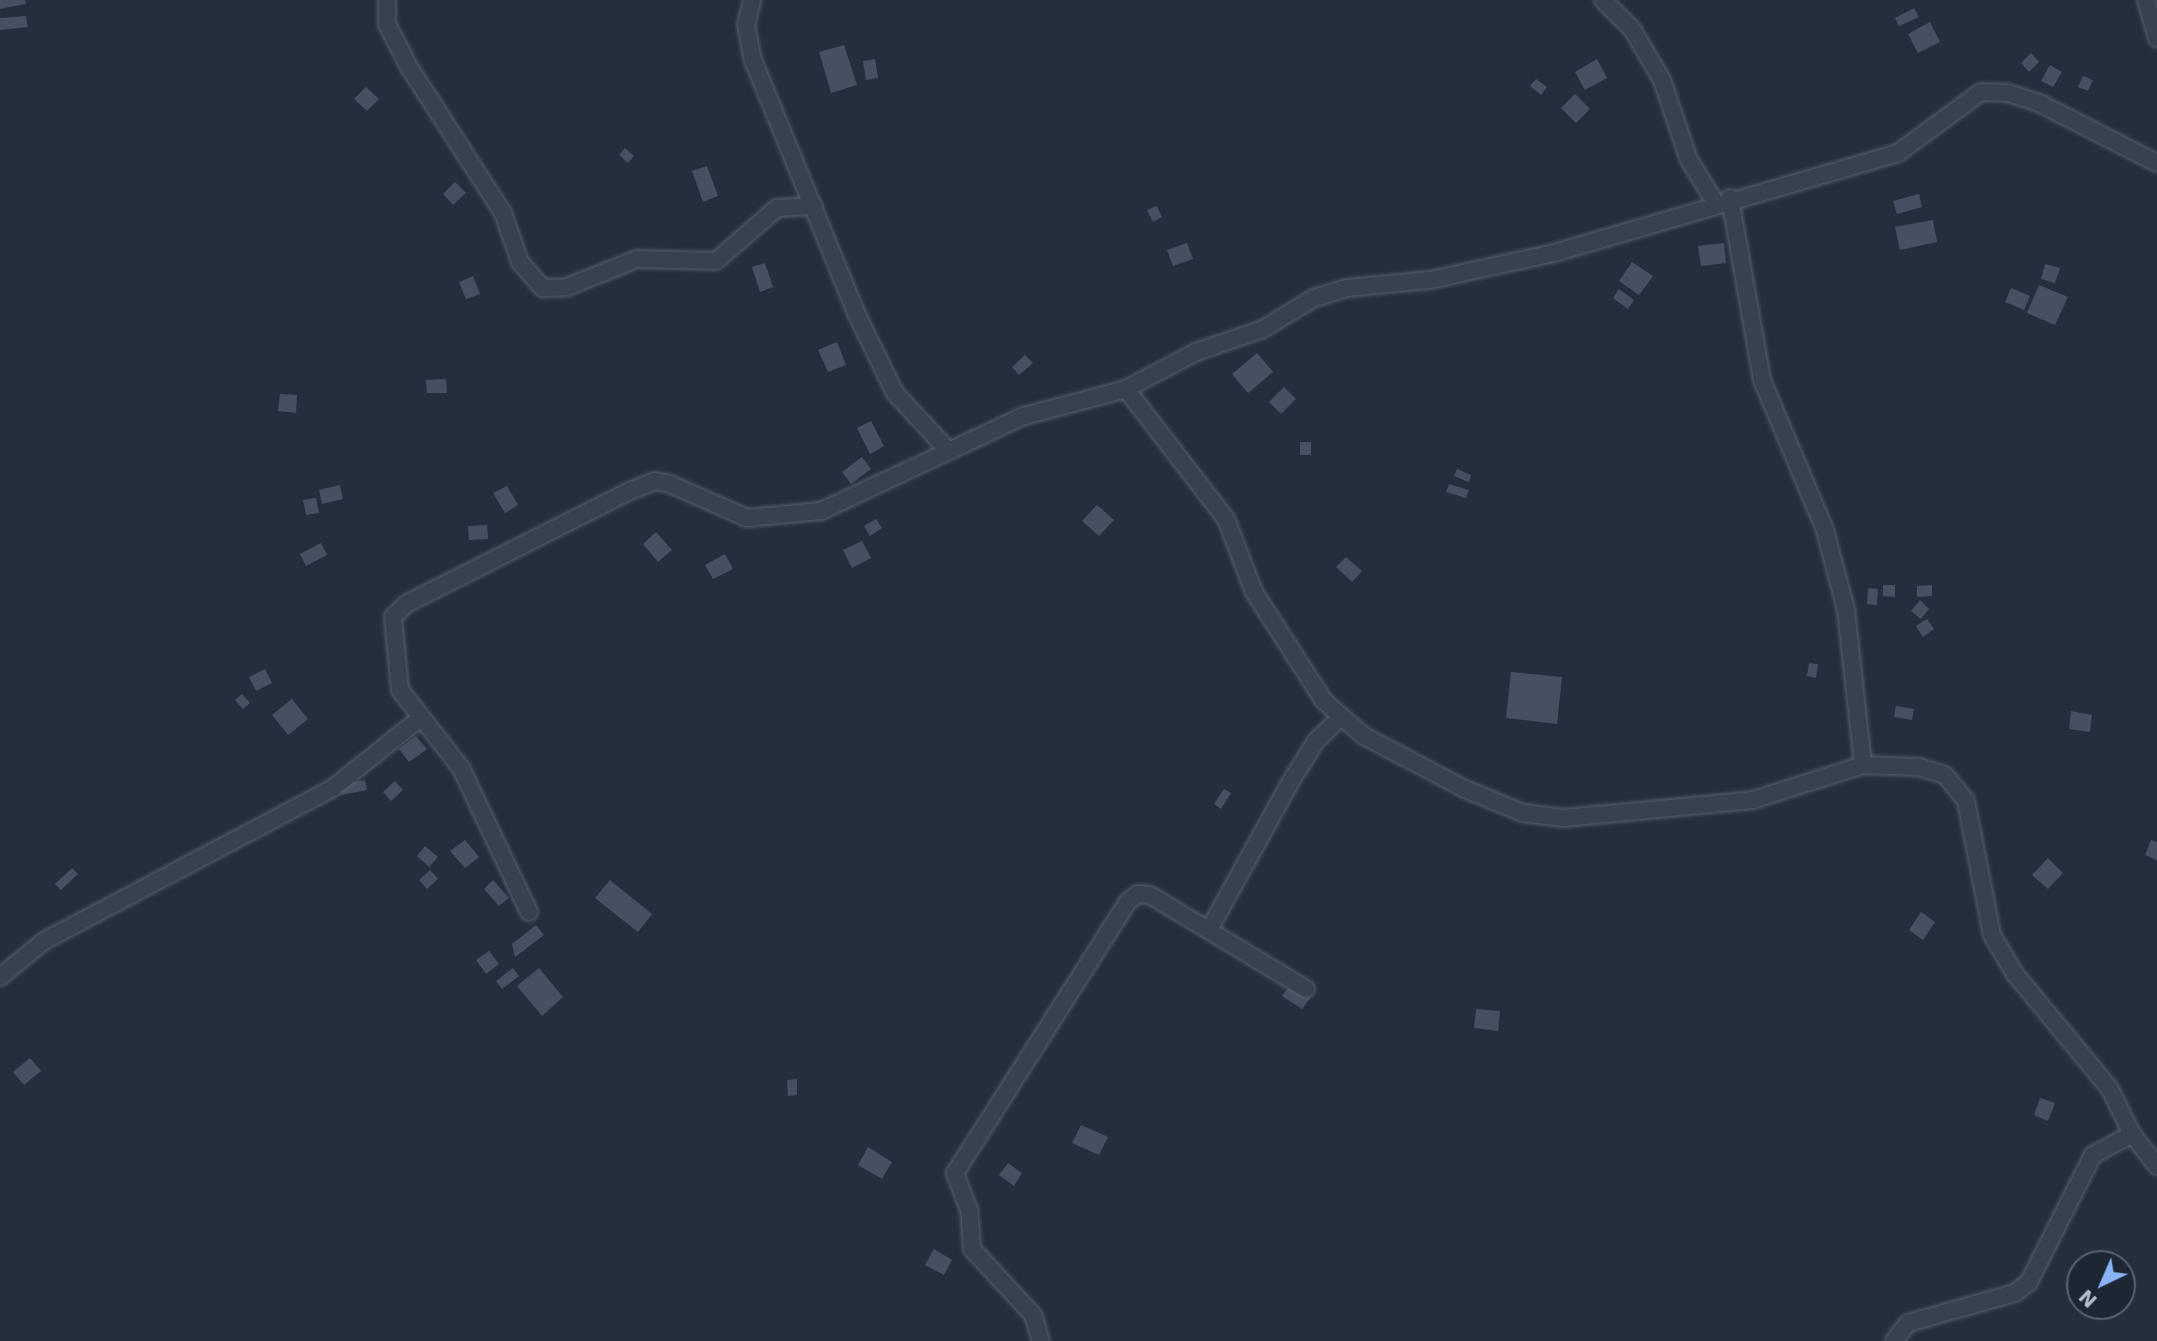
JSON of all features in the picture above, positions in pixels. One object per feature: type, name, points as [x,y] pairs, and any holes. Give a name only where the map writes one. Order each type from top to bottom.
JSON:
[{"type":"street","points":[[387,0],[387,24],[409,66],[503,213],[520,262],[543,288],[567,287],[637,259],[716,261],[777,208],[814,206]]},
{"type":"street","points":[[752,0],[746,24],[752,60],[858,317],[895,393],[946,448]]},
{"type":"street","points":[[1603,0],[1632,30],[1662,80],[1689,160],[1723,200],[1762,380],[1825,530],[1846,610],[1863,765]]},
{"type":"street","points":[[2146,0],[2157,38]]},
{"type":"street","points":[[530,912],[461,768],[419,719],[400,690],[392,643],[393,617],[405,604],[655,481],[747,518],[775,518],[821,512],[946,448],[1024,416],[1126,389],[1196,352],[1263,329],[1314,298],[1347,288],[1430,281],[1553,253],[1679,219],[1723,200],[1898,153],[1981,93],[2008,93],[2039,103],[2157,163]]},
{"type":"street","points":[[1126,389],[1226,519],[1279,635],[1339,719],[1465,789],[1522,813],[1564,818],[1753,800],[1863,765],[1919,766],[1959,787],[1986,881],[1992,935],[2015,974],[2110,1088],[2132,1134],[2157,1166]]},
{"type":"street","points":[[0,977],[44,941],[333,788],[419,719]]},
{"type":"street","points":[[1210,928],[1291,781],[1317,741],[1339,719]]},
{"type":"street","points":[[1041,1341],[1033,1315],[972,1249],[969,1210],[955,1174],[1128,901],[1138,894],[1150,895],[1210,928],[1306,989]]},
{"type":"street","points":[[1894,1341],[1908,1323],[2015,1293],[2029,1282],[2094,1155],[2132,1134]]},
{"type":"building","points":[[0,0],[25,0],[26,4],[0,9]]},
{"type":"building","points":[[1914,8],[1919,17],[1899,26],[1895,18]]},
{"type":"building","points":[[26,16],[28,27],[0,30],[0,18]]},
{"type":"building","points":[[1930,22],[1940,42],[1918,53],[1908,34]]},
{"type":"building","points":[[844,45],[857,85],[831,93],[819,52]]},
{"type":"building","points":[[2031,53],[2039,62],[2029,72],[2021,63]]},
{"type":"building","points":[[875,59],[878,78],[866,80],[863,61]]},
{"type":"building","points":[[1597,59],[1607,78],[1585,90],[1575,72]]},
{"type":"building","points":[[2050,65],[2062,72],[2053,87],[2041,81]]},
{"type":"building","points":[[2083,76],[2093,80],[2088,91],[2078,87]]},
{"type":"building","points":[[1536,79],[1547,87],[1541,95],[1530,86]]},
{"type":"building","points":[[366,87],[379,99],[367,111],[354,99]]},
{"type":"building","points":[[1575,94],[1590,109],[1576,123],[1561,108]]},
{"type":"building","points":[[625,148],[634,156],[628,163],[619,155]]},
{"type":"building","points":[[707,166],[718,196],[703,202],[692,171]]},
{"type":"building","points":[[455,182],[466,193],[453,205],[443,194]]},
{"type":"building","points":[[1919,194],[1922,207],[1897,214],[1893,201]]},
{"type":"building","points":[[1157,206],[1162,217],[1153,222],[1147,210]]},
{"type":"building","points":[[1933,220],[1937,242],[1900,250],[1895,227]]},
{"type":"building","points":[[1187,243],[1193,259],[1173,266],[1167,250]]},
{"type":"building","points":[[1724,243],[1726,263],[1701,266],[1698,246]]},
{"type":"building","points":[[1632,262],[1653,276],[1639,295],[1619,281]]},
{"type":"building","points":[[765,263],[773,287],[760,292],[752,267]]},
{"type":"building","points":[[2045,264],[2060,268],[2055,283],[2041,279]]},
{"type":"building","points":[[473,276],[480,294],[466,299],[459,282]]},
{"type":"building","points":[[2039,285],[2068,297],[2055,325],[2027,313]]},
{"type":"building","points":[[2011,288],[2030,296],[2024,310],[2005,302]]},
{"type":"building","points":[[1619,289],[1634,300],[1628,309],[1613,298]]},
{"type":"building","points":[[837,342],[846,365],[828,372],[818,350]]},
{"type":"building","points":[[1257,353],[1273,372],[1248,393],[1232,374]]},
{"type":"building","points":[[1025,355],[1033,363],[1019,375],[1012,367]]},
{"type":"building","points":[[446,379],[447,393],[427,393],[426,380]]},
{"type":"building","points":[[1284,387],[1296,399],[1281,414],[1269,402]]},
{"type":"building","points":[[280,394],[297,395],[296,413],[278,411]]},
{"type":"building","points":[[871,421],[884,446],[870,454],[857,428]]},
{"type":"building","points":[[1300,442],[1311,442],[1311,455],[1300,455]]},
{"type":"building","points":[[862,457],[871,469],[851,484],[842,472]]},
{"type":"building","points":[[1457,469],[1471,475],[1469,482],[1454,476]]},
{"type":"building","points":[[1449,484],[1469,490],[1466,498],[1446,492]]},
{"type":"building","points":[[340,485],[343,499],[322,504],[319,490]]},
{"type":"building","points":[[507,486],[518,505],[505,513],[493,493]]},
{"type":"building","points":[[316,498],[319,513],[306,515],[303,500]]},
{"type":"building","points":[[1097,505],[1114,520],[1099,536],[1082,521]]},
{"type":"building","points":[[876,519],[882,528],[870,536],[864,526]]},
{"type":"building","points":[[487,525],[488,539],[469,540],[468,526]]},
{"type":"building","points":[[656,532],[672,550],[658,562],[643,544]]},
{"type":"building","points":[[862,541],[871,558],[852,568],[843,550]]},
{"type":"building","points":[[321,543],[327,555],[306,566],[300,554]]},
{"type":"building","points":[[725,554],[733,569],[713,579],[705,565]]},
{"type":"building","points":[[1346,557],[1362,571],[1352,582],[1336,567]]},
{"type":"building","points":[[1883,585],[1895,585],[1895,597],[1883,596]]},
{"type":"building","points":[[1932,585],[1932,596],[1917,597],[1917,586]]},
{"type":"building","points":[[1868,588],[1878,589],[1877,605],[1867,604]]},
{"type":"building","points":[[1920,600],[1929,609],[1921,619],[1911,611]]},
{"type":"building","points":[[1927,619],[1934,629],[1923,637],[1916,626]]},
{"type":"building","points":[[1809,663],[1818,664],[1816,678],[1807,676]]},
{"type":"building","points":[[265,669],[272,683],[256,691],[249,677]]},
{"type":"building","points":[[1511,672],[1562,677],[1557,724],[1506,718]]},
{"type":"building","points":[[242,694],[250,703],[243,709],[235,700]]},
{"type":"building","points":[[292,699],[308,719],[288,735],[272,715]]},
{"type":"building","points":[[1896,706],[1914,709],[1912,720],[1894,717]]},
{"type":"building","points":[[2071,711],[2092,715],[2090,732],[2069,729]]},
{"type":"building","points":[[416,736],[427,749],[409,762],[399,749]]},
{"type":"building","points":[[365,780],[367,790],[342,795],[340,785]]},
{"type":"building","points":[[395,781],[403,790],[391,801],[383,792]]},
{"type":"building","points":[[1224,789],[1231,793],[1221,809],[1214,804]]},
{"type":"building","points":[[465,840],[479,857],[465,868],[450,851]]},
{"type":"building","points":[[2151,840],[2157,842],[2157,860],[2145,855]]},
{"type":"building","points":[[425,846],[438,857],[429,867],[417,856]]},
{"type":"building","points":[[2048,858],[2063,873],[2048,889],[2032,875]]},
{"type":"building","points":[[72,868],[78,874],[61,890],[55,884]]},
{"type":"building","points":[[430,870],[438,879],[427,889],[419,880]]},
{"type":"building","points":[[493,880],[509,898],[499,906],[484,889]]},
{"type":"building","points":[[610,880],[652,914],[638,932],[595,898]]},
{"type":"building","points":[[1921,912],[1935,922],[1923,940],[1909,930]]},
{"type":"building","points":[[536,925],[544,935],[515,957],[512,944]]},
{"type":"building","points":[[489,951],[499,964],[486,974],[476,960]]},
{"type":"building","points":[[513,968],[519,976],[502,989],[496,981]]},
{"type":"building","points":[[539,968],[563,997],[542,1016],[517,986]]},
{"type":"building","points":[[1291,984],[1311,997],[1302,1009],[1282,996]]},
{"type":"building","points":[[1476,1009],[1500,1011],[1498,1031],[1474,1028]]},
{"type":"building","points":[[30,1058],[41,1071],[24,1085],[13,1072]]},
{"type":"building","points":[[797,1079],[797,1095],[788,1096],[787,1080]]},
{"type":"building","points":[[2040,1098],[2055,1103],[2048,1121],[2034,1115]]},
{"type":"building","points":[[1081,1125],[1108,1137],[1099,1155],[1072,1143]]},
{"type":"building","points":[[868,1147],[892,1162],[882,1179],[858,1165]]},
{"type":"building","points":[[1008,1163],[1022,1173],[1014,1186],[999,1175]]},
{"type":"building","points":[[934,1249],[952,1260],[944,1275],[925,1265]]}]
